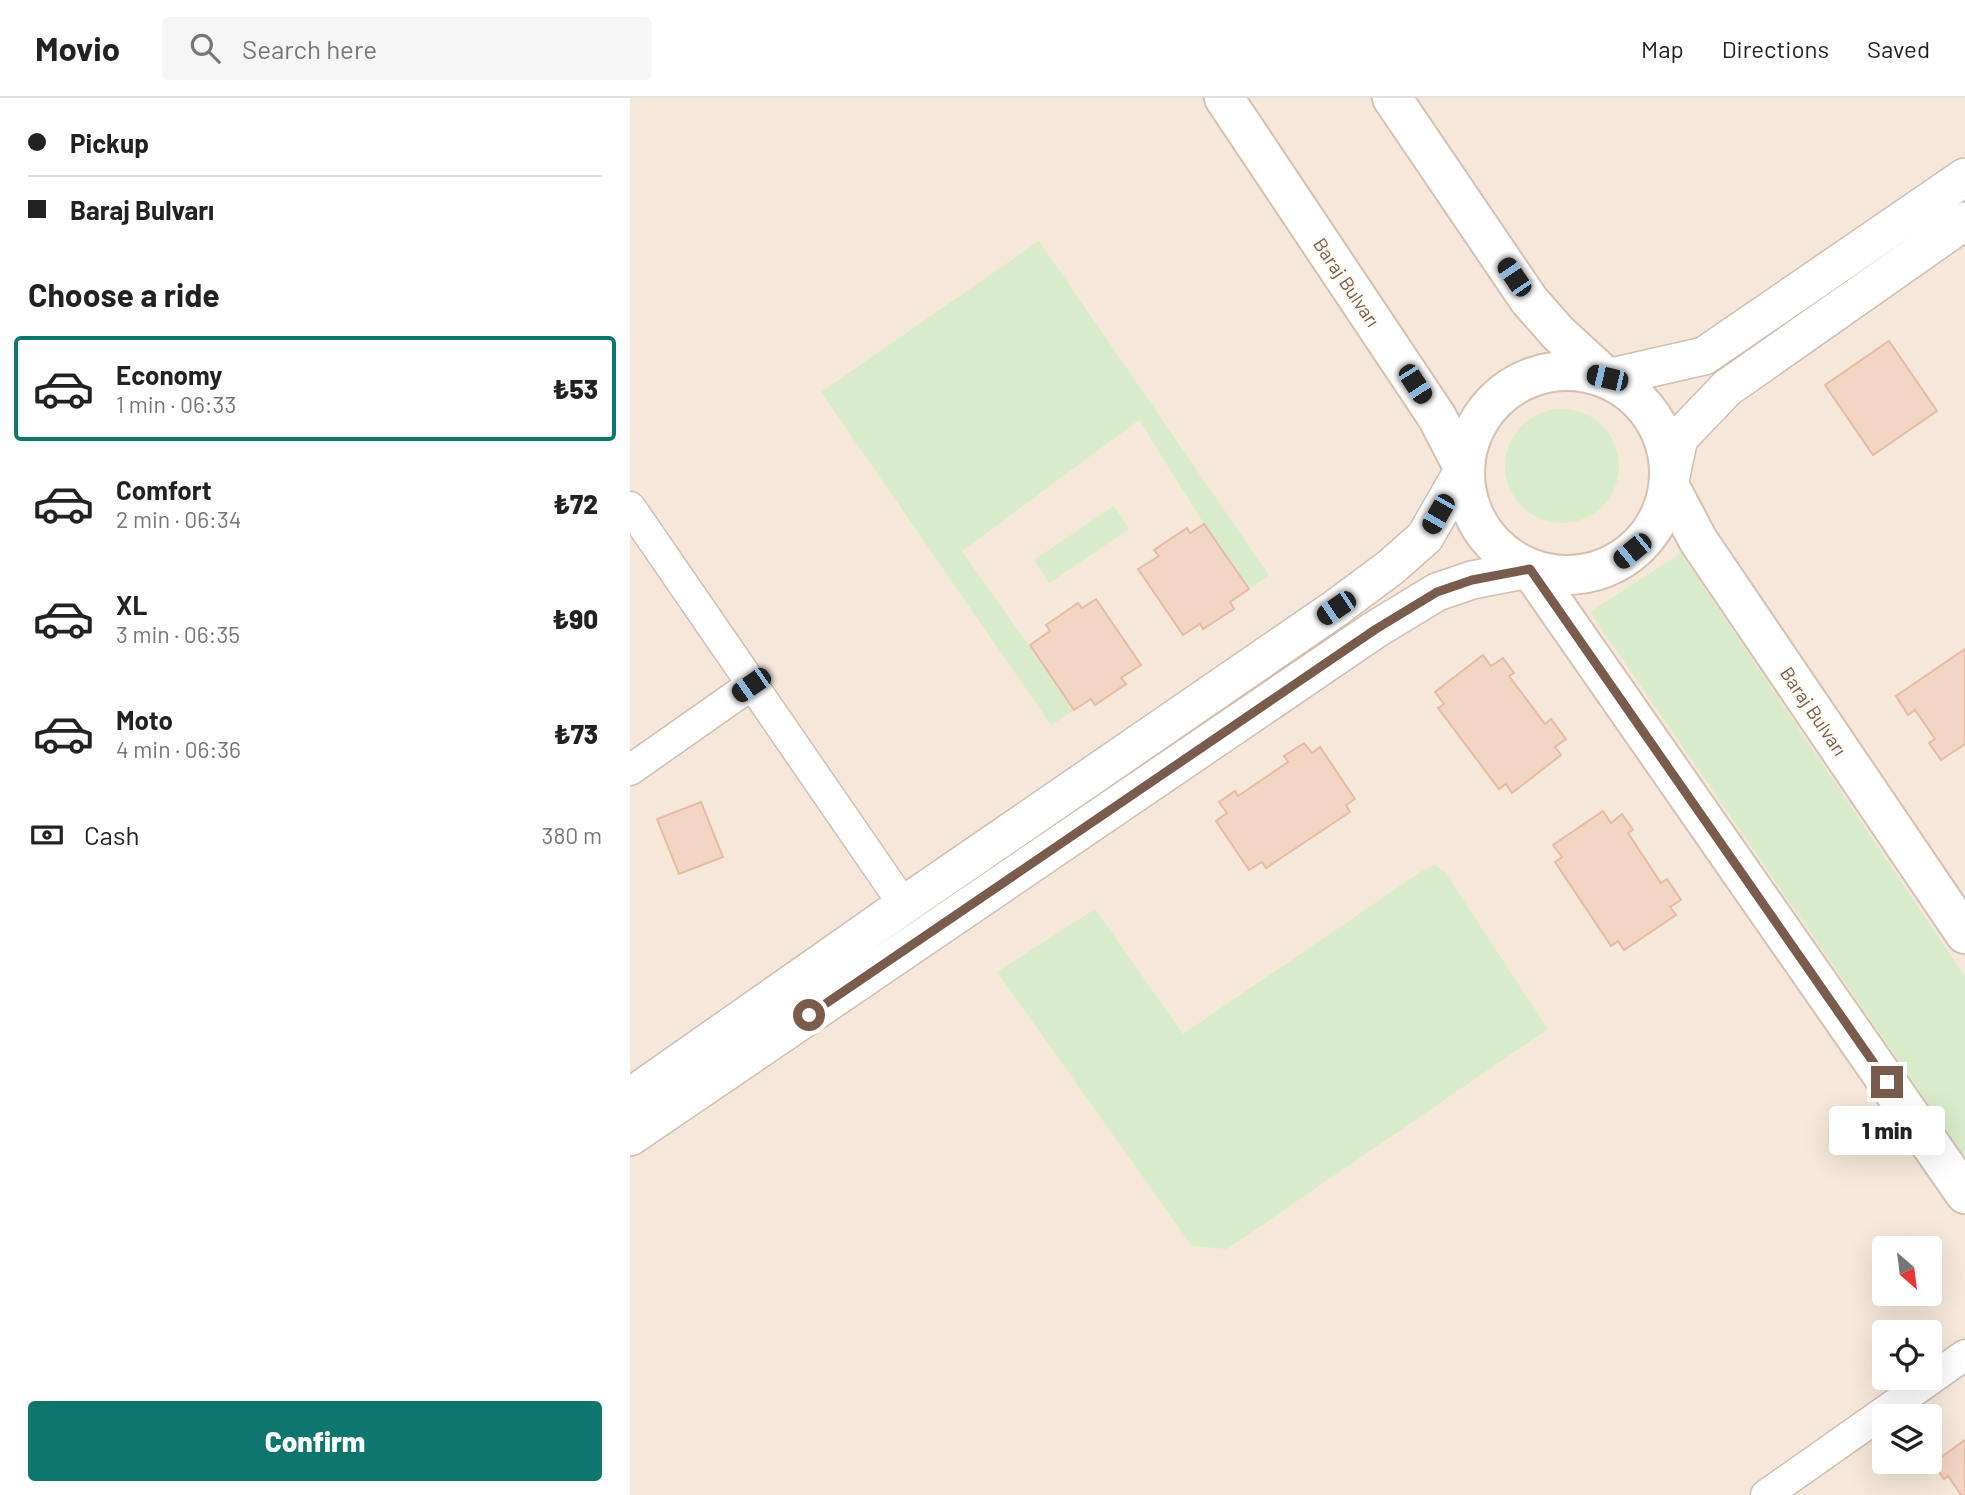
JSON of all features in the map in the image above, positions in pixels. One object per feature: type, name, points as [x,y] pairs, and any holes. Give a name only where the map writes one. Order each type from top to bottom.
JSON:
[{"type":"main road","name":"Baraj Bulvarı","points":[[1224,98],[1437,417],[1464,469]]},
{"type":"main road","points":[[1392,98],[1529,300],[1558,333],[1607,378],[1635,396],[1656,422],[1667,452],[1669,485],[1661,515],[1644,541],[1620,561],[1591,573],[1560,576],[1530,569],[1502,553],[1481,530],[1468,501],[1464,469],[1471,437],[1487,408],[1512,387],[1542,374],[1575,371],[1607,378]]},
{"type":"main road","name":"Baraj Bulvarı","points":[[1669,485],[1698,540],[1965,934]]},
{"type":"main road","points":[[1530,569],[1965,1194]]},
{"type":"street","points":[[1607,378],[1704,356],[1965,177]]},
{"type":"street","points":[[1669,485],[1679,438],[1727,388],[1965,221]]},
{"type":"street","points":[[630,1097],[1336,608],[1391,567],[1425,537],[1464,469]]},
{"type":"street","points":[[630,508],[904,905]]},
{"type":"street","points":[[630,1137],[1376,629],[1437,592],[1472,580],[1530,569]]},
{"type":"street","points":[[630,770],[751,685]]},
{"type":"street","points":[[1766,1495],[1965,1355]]},
{"type":"shaded area","points":[[630,98],[1965,98],[1965,1495],[630,1495]]},
{"type":"green space","points":[[1039,241],[1269,575],[1249,589],[1204,524],[1139,420],[962,551],[1074,710],[1051,725],[821,392]]},
{"type":"green space","points":[[1562,409],[1584,413],[1602,426],[1615,444],[1619,466],[1615,488],[1602,506],[1584,519],[1562,523],[1540,519],[1522,506],[1509,488],[1505,466],[1509,444],[1522,426],[1540,413]]},
{"type":"green space","points":[[1114,506],[1129,529],[1049,583],[1034,560]]},
{"type":"green space","points":[[1681,553],[1965,977],[1965,1157],[1590,612]]},
{"type":"green space","points":[[1435,865],[1444,871],[1548,1029],[1227,1249],[1192,1246],[997,972],[1095,909],[1183,1034],[1422,871]]},
{"type":"building","points":[[1889,341],[1937,411],[1873,455],[1825,385]]},
{"type":"building","points":[[1204,524],[1249,589],[1230,602],[1234,609],[1203,629],[1200,624],[1183,635],[1138,569],[1159,556],[1154,550],[1187,528],[1190,533]]},
{"type":"building","points":[[1096,599],[1141,665],[1121,678],[1126,684],[1095,705],[1091,699],[1074,710],[1030,645],[1050,631],[1046,625],[1078,603],[1082,608]]},
{"type":"building","points":[[1965,649],[1965,744],[1941,760],[1929,743],[1935,739],[1915,710],[1908,715],[1896,696]]},
{"type":"building","points":[[1483,655],[1491,666],[1503,658],[1514,673],[1509,676],[1545,724],[1551,719],[1566,739],[1555,747],[1561,755],[1512,793],[1506,784],[1499,789],[1438,708],[1444,704],[1435,692]]},
{"type":"building","points":[[1304,743],[1312,753],[1320,747],[1355,799],[1346,805],[1350,812],[1266,868],[1262,862],[1249,870],[1216,821],[1227,813],[1219,802],[1235,791],[1238,796],[1288,762],[1284,756]]},
{"type":"building","points":[[701,802],[723,857],[679,874],[657,819]]},
{"type":"building","points":[[1603,811],[1611,823],[1622,814],[1633,830],[1628,833],[1661,883],[1667,879],[1681,900],[1670,907],[1676,915],[1624,950],[1618,941],[1611,946],[1555,862],[1562,857],[1553,845]]},
{"type":"building","points":[[1965,1440],[1965,1495],[1961,1495],[1948,1476],[1944,1479],[1941,1474],[1942,1457]]},
{"type":"route","points":[[809,1015],[1376,629],[1437,592],[1472,580],[1530,569],[1887,1082]]}]
